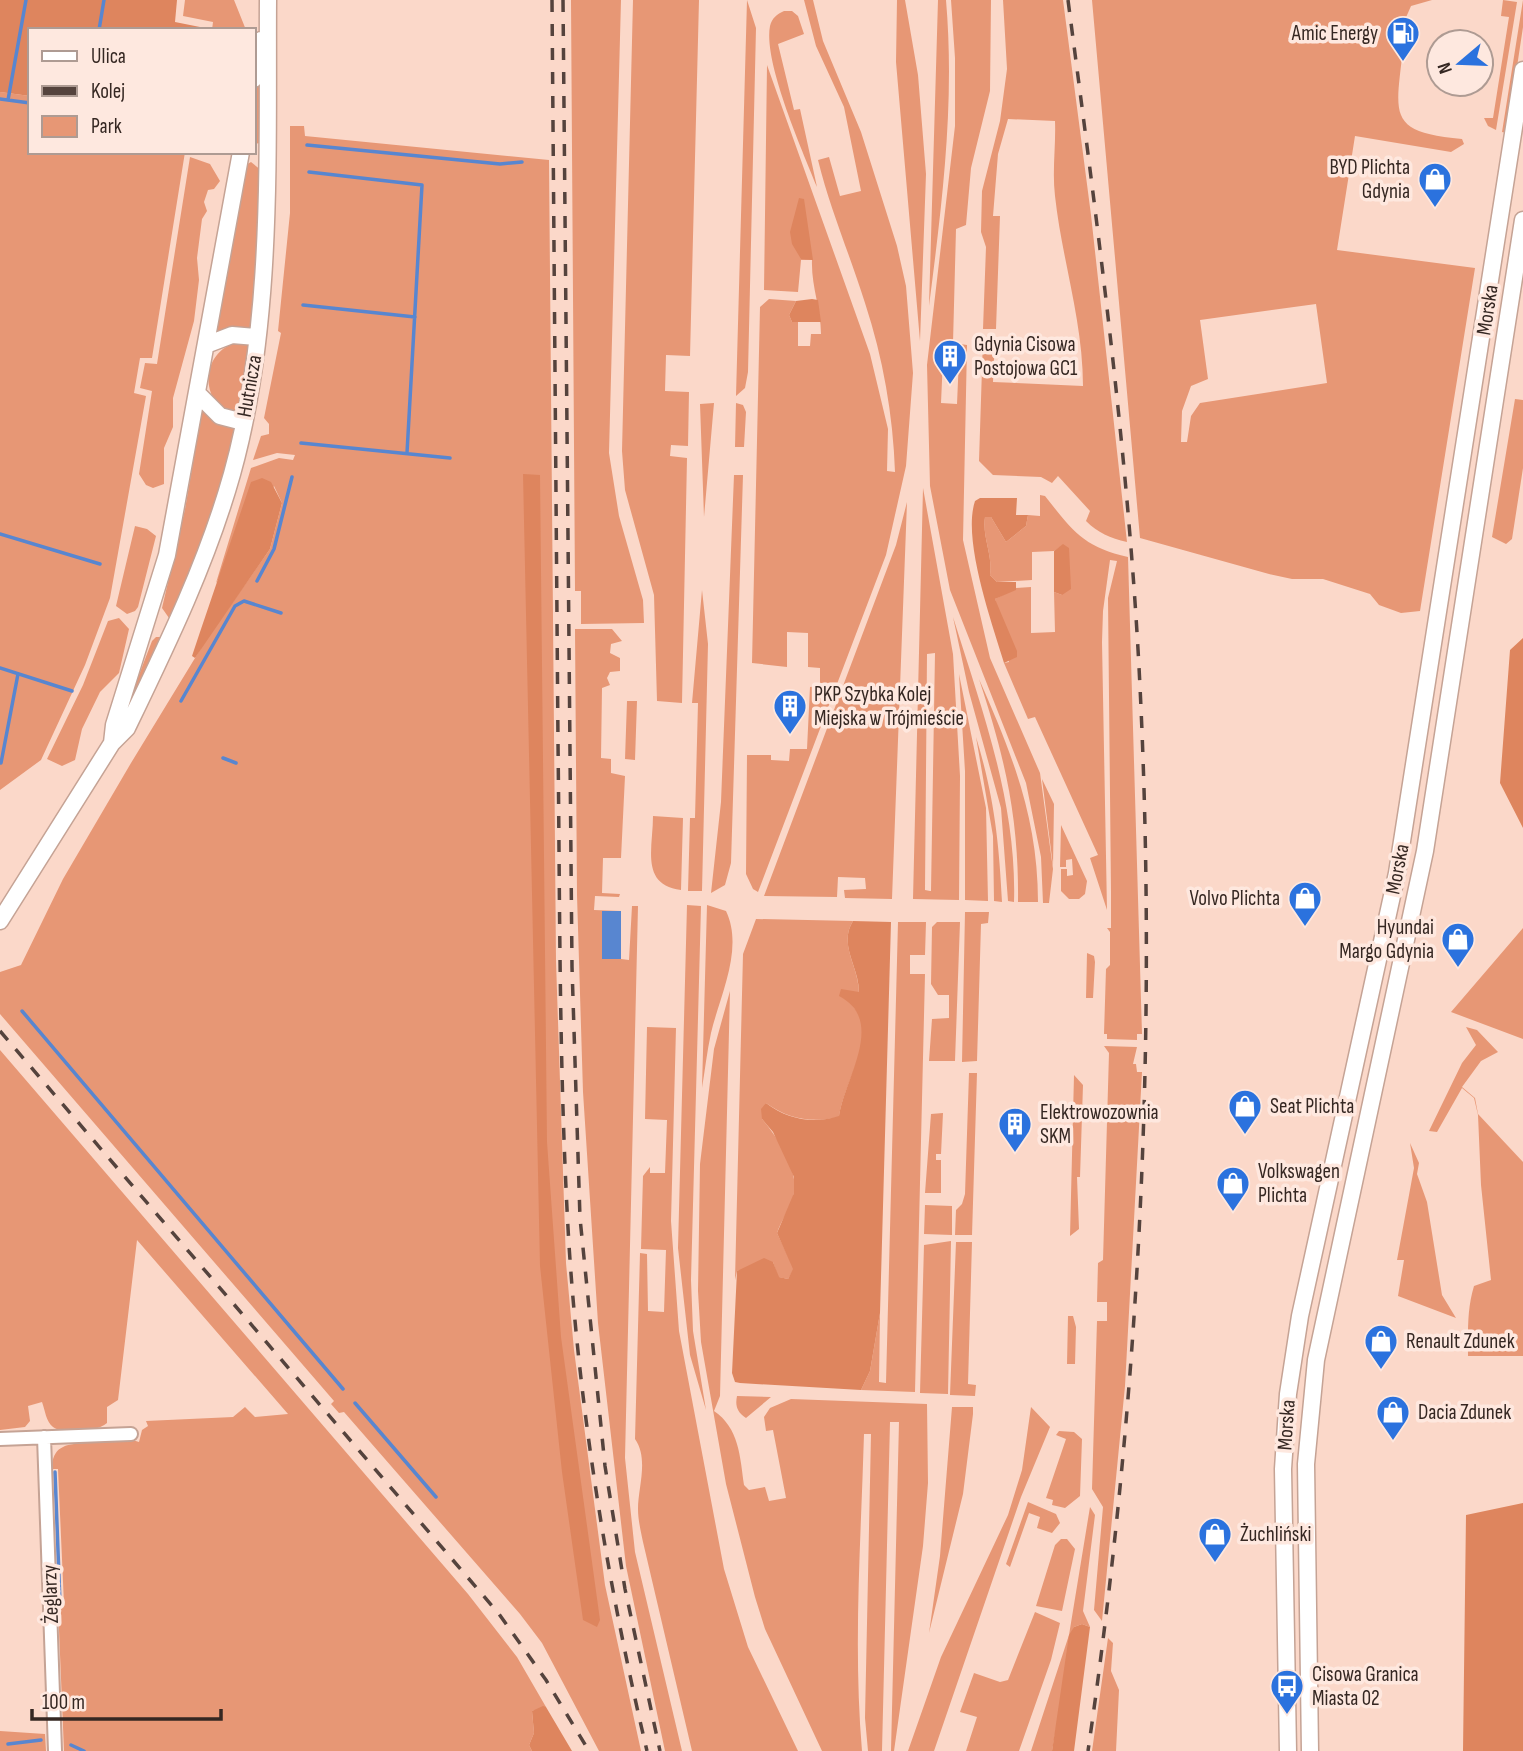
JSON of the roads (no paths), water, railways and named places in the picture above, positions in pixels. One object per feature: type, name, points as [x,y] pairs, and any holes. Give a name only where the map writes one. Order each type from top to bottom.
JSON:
[{"type":"main road","name":"Hutnicza","points":[[256,68],[268,0]]},
{"type":"main road","name":"Hutnicza","points":[[0,921],[112,743],[127,728],[174,632],[221,510],[243,422],[257,337],[264,260],[268,0]]},
{"type":"main road","name":"Morska","points":[[1288,1751],[1283,1469],[1289,1394],[1312,1256],[1397,873],[1523,70]]},
{"type":"main road","name":"Hutnicza","points":[[112,743],[114,725],[167,555],[241,154]]},
{"type":"main road","points":[[256,154],[267,154]]},
{"type":"main road","name":"Morska","points":[[1310,1751],[1306,1464],[1314,1370],[1324,1309],[1427,838],[1523,220]]},
{"type":"main road","points":[[206,345],[232,335],[257,337]]},
{"type":"main road","points":[[198,394],[220,416],[243,422]]},
{"type":"main road","points":[[149,618],[174,632]]},
{"type":"street","points":[[0,1439],[131,1434]]},
{"type":"street","name":"Żeglarzy","points":[[44,1437],[55,1751]]},
{"type":"water","points":[[602,911],[621,911],[621,959],[602,959]]},
{"type":"waterway","points":[[8,100],[26,0]]},
{"type":"waterway","points":[[99,28],[104,0]]},
{"type":"waterway","points":[[0,99],[28,103]]},
{"type":"waterway","points":[[307,145],[500,164],[522,162]]},
{"type":"waterway","points":[[309,172],[422,185],[407,453]]},
{"type":"waterway","points":[[303,305],[415,317]]},
{"type":"waterway","points":[[301,443],[450,458]]},
{"type":"waterway","points":[[257,581],[274,549],[292,477]]},
{"type":"waterway","points":[[0,534],[100,564]]},
{"type":"waterway","points":[[181,701],[235,606],[244,601],[281,613]]},
{"type":"waterway","points":[[0,668],[72,691]]},
{"type":"waterway","points":[[1,763],[18,674]]},
{"type":"waterway","points":[[223,758],[236,763]]},
{"type":"waterway","points":[[22,1011],[343,1389]]},
{"type":"waterway","points":[[355,1403],[436,1497]]},
{"type":"waterway","points":[[55,1472],[60,1603]]},
{"type":"waterway","points":[[8,1744],[41,1740]]},
{"type":"waterway","points":[[71,1745],[84,1751]]},
{"type":"railway","points":[[552,0],[561,994],[569,1245],[588,1436],[608,1563],[647,1751]]},
{"type":"railway","points":[[563,0],[572,967],[580,1218],[605,1466],[625,1589],[660,1751]]},
{"type":"railway","points":[[1068,0],[1110,333],[1134,583],[1144,803],[1146,939],[1145,1075],[1132,1346],[1121,1482],[1088,1751]]},
{"type":"railway","points":[[0,1031],[499,1614],[546,1680],[589,1751]]},
{"type":"place","name":"Amic Energy","points":[[1403,63]]},
{"type":"place","name":"BYD Plichta Gdynia","points":[[1435,209]]},
{"type":"place","name":"Gdynia Cisowa Postojowa GC1","points":[[950,386]]},
{"type":"place","name":"PKP Szybka Kolej Miejska w Trójmieście","points":[[790,736]]},
{"type":"place","name":"Volvo Plichta","points":[[1305,928]]},
{"type":"place","name":"Hyundai Margo Gdynia","points":[[1458,969]]},
{"type":"place","name":"Seat Plichta","points":[[1245,1136]]},
{"type":"place","name":"Elektrowozownia SKM","points":[[1015,1154]]},
{"type":"place","name":"Volkswagen Plichta","points":[[1233,1213]]},
{"type":"place","name":"Renault Zdunek","points":[[1381,1371]]},
{"type":"place","name":"Dacia Zdunek","points":[[1393,1442]]},
{"type":"place","name":"Żuchliński","points":[[1215,1564]]},
{"type":"place","name":"Cisowa Granica Miasta 02","points":[[1287,1716]]}]
